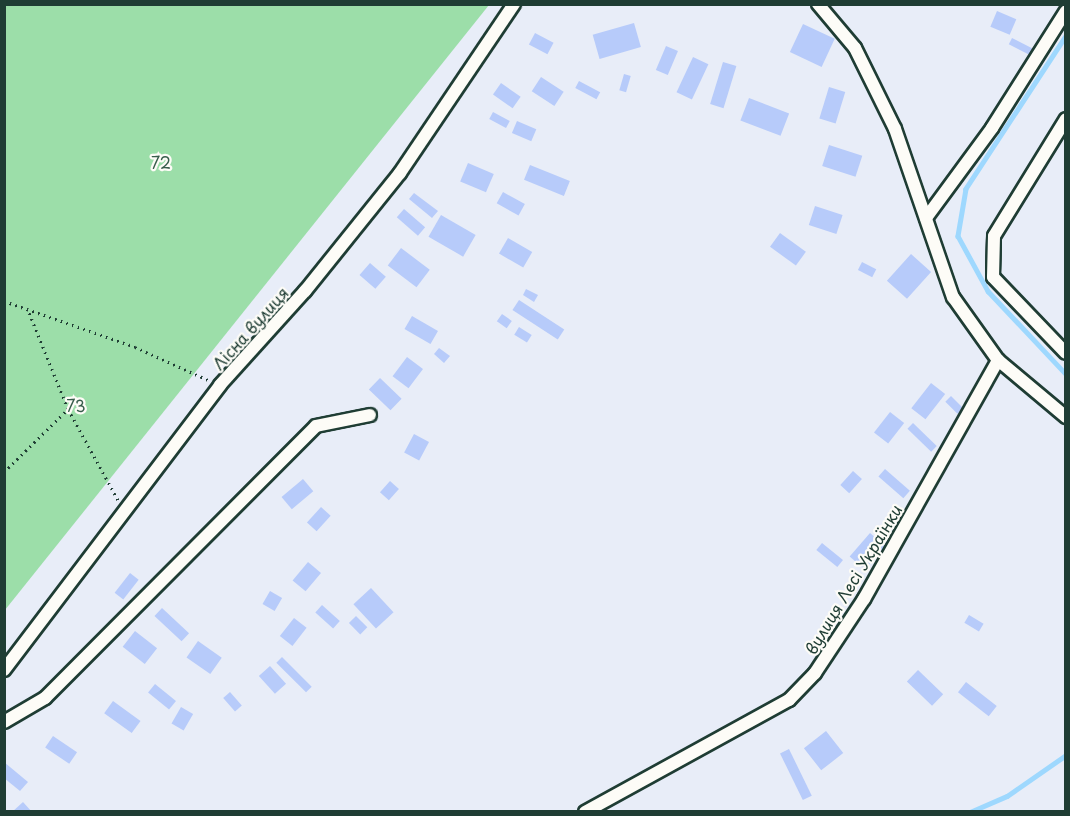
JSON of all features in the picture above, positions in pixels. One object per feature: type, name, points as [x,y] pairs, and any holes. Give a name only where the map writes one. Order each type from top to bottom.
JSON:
[{"type":"street","name":"Лісна вулиця","points":[[4,670],[220,385],[305,291],[400,173],[514,4]]},
{"type":"street","points":[[818,4],[855,48],[895,129],[953,297],[998,360],[1065,417]]},
{"type":"street","points":[[926,218],[992,128],[1065,11]]},
{"type":"street","points":[[1065,119],[994,236],[993,277],[1065,353]]},
{"type":"street","name":"вулиця Лесі Українки","points":[[585,812],[789,700],[815,673],[864,599],[998,360]]},
{"type":"street","points":[[4,722],[45,698],[316,426],[370,415]]},
{"type":"path","points":[[4,301],[135,347],[220,385]]},
{"type":"path","points":[[28,309],[68,409],[125,513]]},
{"type":"path","points":[[4,472],[68,409]]},
{"type":"green space","name":"72","points":[[4,5],[489,5],[5,610]]},
{"type":"building","points":[[997,11],[1016,19],[1010,35],[990,27]]},
{"type":"building","points":[[634,23],[641,47],[600,59],[593,35]]},
{"type":"building","points":[[803,24],[835,39],[822,67],[790,52]]},
{"type":"building","points":[[535,33],[554,43],[547,54],[529,44]]},
{"type":"building","points":[[1012,38],[1037,51],[1034,57],[1009,44]]},
{"type":"building","points":[[666,46],[678,51],[668,75],[656,70]]},
{"type":"building","points":[[693,57],[708,64],[692,100],[677,92]]},
{"type":"building","points":[[723,62],[736,66],[724,108],[710,104]]},
{"type":"building","points":[[624,74],[631,76],[626,92],[619,90]]},
{"type":"building","points":[[541,77],[564,92],[554,106],[532,91]]},
{"type":"building","points":[[579,81],[600,92],[596,99],[575,88]]},
{"type":"building","points":[[501,83],[521,97],[513,108],[493,94]]},
{"type":"building","points":[[829,87],[845,92],[836,124],[819,119]]},
{"type":"building","points":[[749,98],[789,113],[781,136],[740,120]]},
{"type":"building","points":[[493,112],[510,121],[506,128],[489,119]]},
{"type":"building","points":[[517,121],[536,129],[531,141],[512,133]]},
{"type":"building","points":[[829,145],[862,156],[855,177],[822,166]]},
{"type":"building","points":[[468,163],[494,174],[486,192],[460,181]]},
{"type":"building","points":[[530,165],[570,181],[564,196],[524,180]]},
{"type":"building","points":[[503,192],[525,204],[519,215],[497,203]]},
{"type":"building","points":[[414,193],[438,211],[432,218],[409,199]]},
{"type":"building","points":[[815,206],[843,215],[836,234],[809,225]]},
{"type":"building","points":[[404,209],[425,227],[418,236],[397,217]]},
{"type":"building","points":[[441,215],[476,235],[463,257],[428,237]]},
{"type":"building","points":[[780,233],[806,252],[796,266],[770,247]]},
{"type":"building","points":[[508,238],[532,252],[523,268],[499,254]]},
{"type":"building","points":[[401,248],[430,270],[417,287],[388,266]]},
{"type":"building","points":[[911,254],[931,272],[907,299],[887,281]]},
{"type":"building","points":[[862,262],[876,269],[872,277],[858,270]]},
{"type":"building","points":[[370,263],[386,277],[375,289],[360,275]]},
{"type":"building","points":[[526,289],[538,295],[534,302],[523,295]]},
{"type":"building","points":[[519,300],[564,329],[558,339],[512,310]]},
{"type":"building","points":[[502,314],[512,321],[507,328],[497,321]]},
{"type":"building","points":[[412,316],[438,331],[430,344],[404,329]]},
{"type":"building","points":[[519,327],[532,335],[527,343],[514,335]]},
{"type":"building","points":[[439,348],[450,356],[444,363],[434,354]]},
{"type":"building","points":[[407,357],[423,369],[409,388],[393,376]]},
{"type":"building","points":[[380,378],[402,399],[390,410],[369,390]]},
{"type":"building","points":[[931,383],[945,394],[925,419],[911,408]]},
{"type":"building","points":[[951,396],[963,408],[957,414],[945,402]]},
{"type":"building","points":[[890,412],[904,423],[888,444],[874,432]]},
{"type":"building","points":[[913,423],[937,446],[931,452],[907,429]]},
{"type":"building","points":[[414,434],[429,442],[419,461],[404,453]]},
{"type":"building","points":[[885,469],[910,491],[903,498],[878,477]]},
{"type":"building","points":[[853,471],[862,479],[849,493],[840,485]]},
{"type":"building","points":[[303,479],[313,491],[292,509],[282,497]]},
{"type":"building","points":[[390,481],[399,489],[389,500],[380,492]]},
{"type":"building","points":[[321,507],[331,516],[317,531],[307,523]]},
{"type":"building","points":[[870,533],[885,546],[865,570],[850,556]]},
{"type":"building","points":[[822,543],[843,560],[837,567],[816,550]]},
{"type":"building","points":[[308,562],[321,573],[306,591],[293,580]]},
{"type":"building","points":[[130,573],[139,580],[123,599],[115,593]]},
{"type":"building","points":[[371,588],[394,612],[376,629],[353,604]]},
{"type":"building","points":[[270,591],[282,598],[275,611],[262,604]]},
{"type":"building","points":[[322,605],[340,621],[333,628],[315,612]]},
{"type":"building","points":[[162,608],[189,633],[182,641],[154,616]]},
{"type":"building","points":[[969,615],[984,624],[979,631],[964,623]]},
{"type":"building","points":[[356,616],[367,627],[360,634],[349,623]]},
{"type":"building","points":[[294,618],[307,628],[292,646],[280,636]]},
{"type":"building","points":[[135,631],[157,648],[145,664],[123,647]]},
{"type":"building","points":[[198,641],[222,658],[210,674],[187,657]]},
{"type":"building","points":[[282,657],[312,687],[306,692],[276,663]]},
{"type":"building","points":[[270,666],[286,684],[275,694],[259,676]]},
{"type":"building","points":[[918,670],[943,694],[932,706],[907,682]]},
{"type":"building","points":[[966,682],[997,706],[989,716],[958,692]]},
{"type":"building","points":[[155,684],[176,701],[169,710],[148,693]]},
{"type":"building","points":[[230,692],[242,706],[235,711],[223,698]]},
{"type":"building","points":[[113,701],[141,721],[132,733],[104,713]]},
{"type":"building","points":[[181,707],[193,714],[184,730],[171,723]]},
{"type":"building","points":[[826,731],[843,753],[821,770],[804,748]]},
{"type":"building","points":[[53,736],[77,752],[69,764],[45,748]]},
{"type":"building","points":[[789,749],[812,796],[803,800],[780,753]]},
{"type":"building","points":[[4,762],[28,782],[20,791],[4,778]]},
{"type":"building","points":[[23,802],[32,812],[12,812]]},
{"type":"waterway","points":[[1066,36],[966,189],[958,236],[988,291],[1066,374]]},
{"type":"waterway","points":[[970,812],[1007,796],[1066,755]]},
{"type":"park label","name":"73","points":[[76,405]]}]
